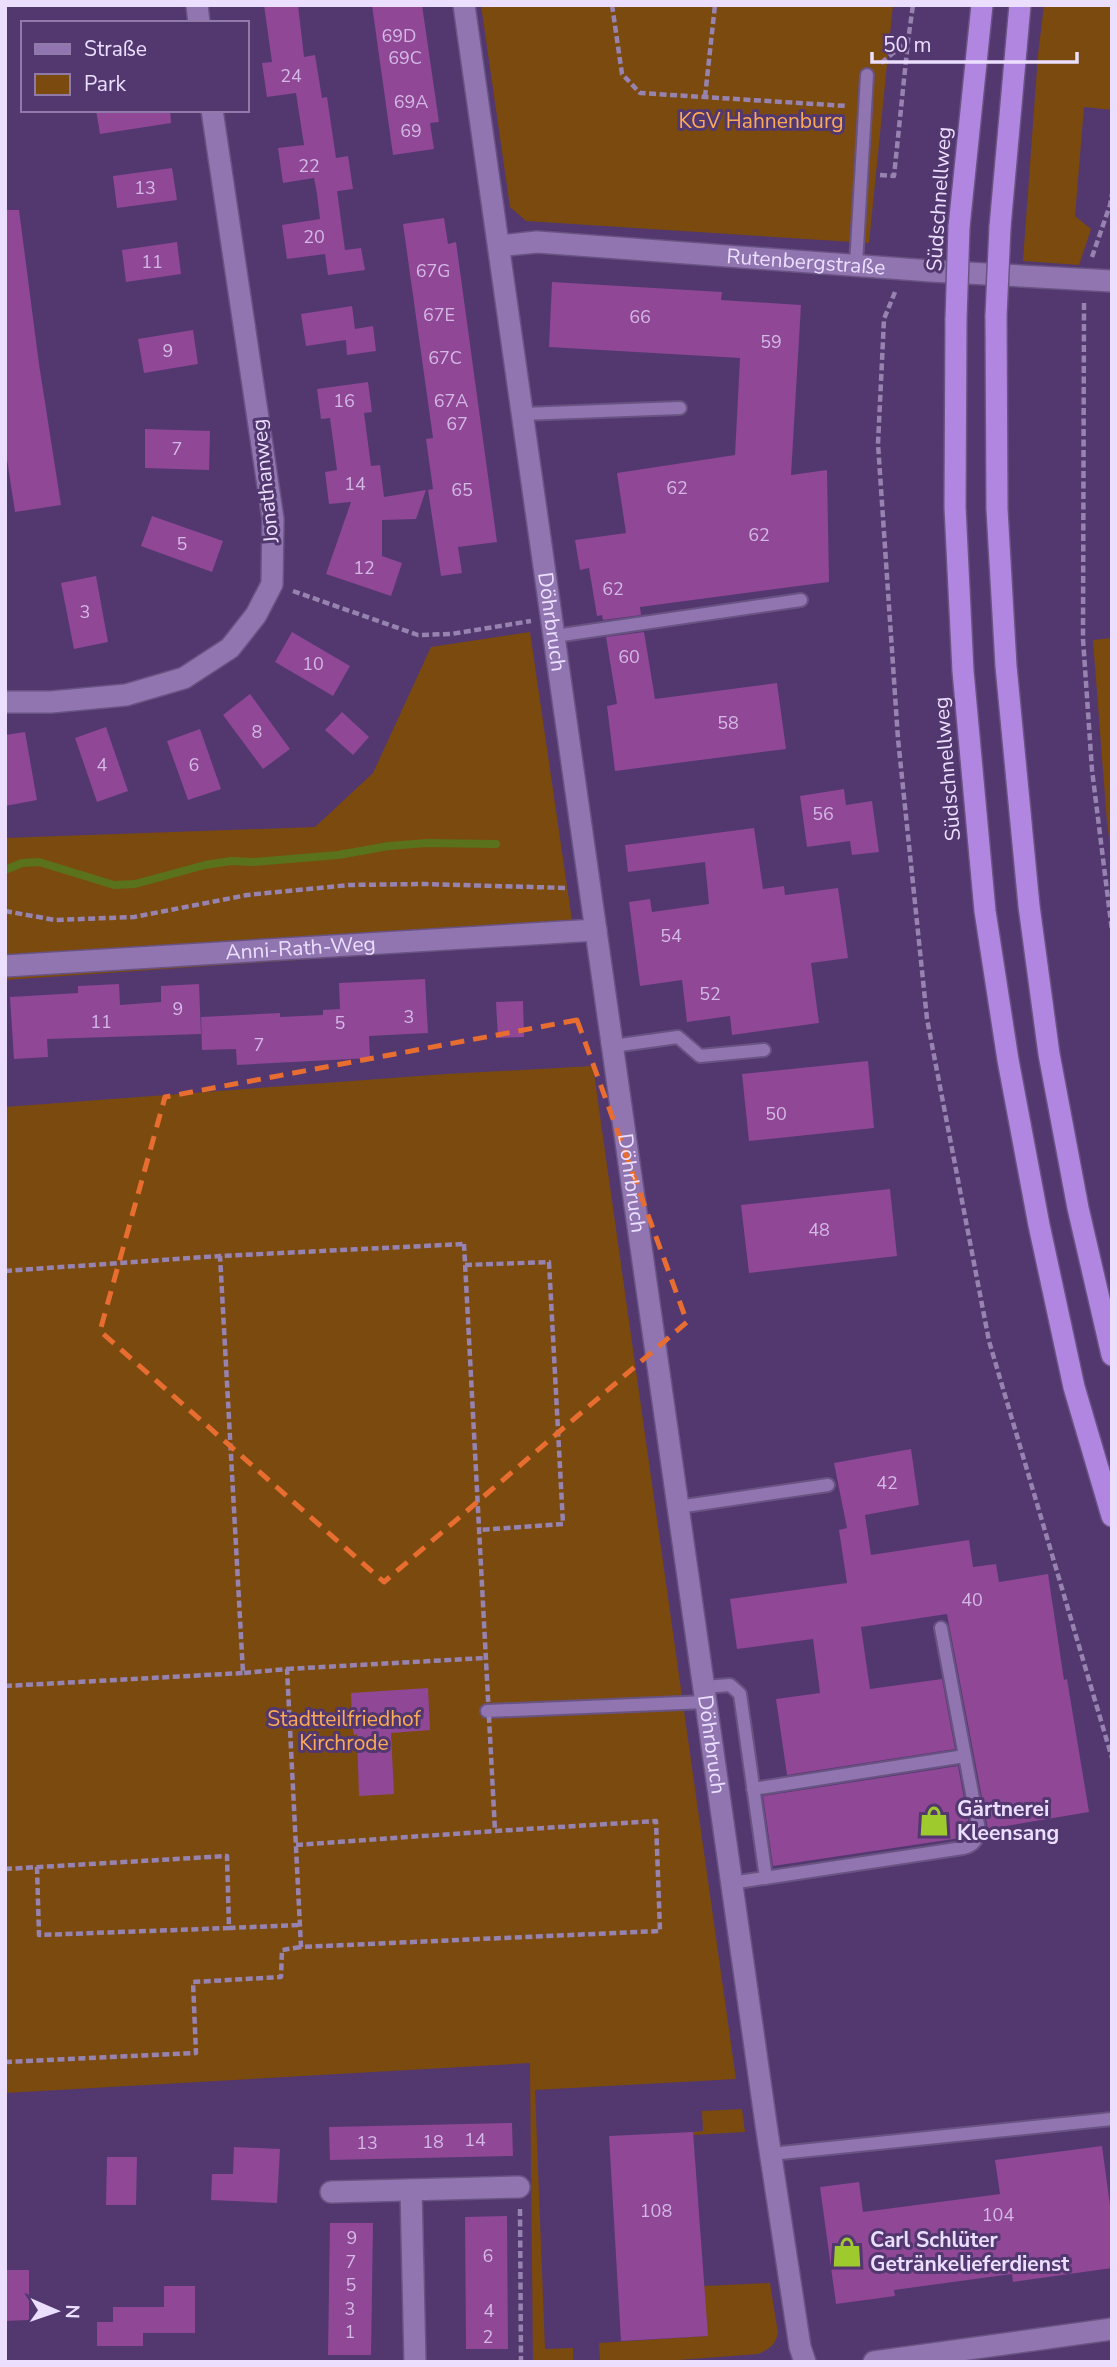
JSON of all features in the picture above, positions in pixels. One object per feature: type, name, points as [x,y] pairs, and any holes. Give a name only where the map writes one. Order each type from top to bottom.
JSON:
[{"type":"highway","name":"Südschnellweg","points":[[982,5],[959,227],[955,507],[961,630],[985,911],[1008,1060],[1074,1387],[1112,1516]]},
{"type":"highway","points":[[1020,5],[1000,227],[996,316],[997,509],[1006,666],[1029,906],[1054,1079],[1078,1208],[1112,1355]]},
{"type":"street","name":"Döhrbruch","points":[[464,5],[731,1883],[800,2347],[805,2362]]},
{"type":"street","name":"Jonathanweg","points":[[5,702],[51,702],[126,695],[184,678],[230,648],[256,615],[272,584],[273,519],[212,112]]},
{"type":"street","name":"Rutenbergstraße","points":[[499,246],[537,242],[904,269],[1112,281]]},
{"type":"street","name":"Anni-Rath-Weg","points":[[5,966],[596,930]]},
{"type":"street","points":[[331,2192],[519,2188]]},
{"type":"street","points":[[411,2190],[415,2362]]},
{"type":"street","points":[[874,2362],[1112,2329]]},
{"type":"lane","points":[[856,265],[867,75]]},
{"type":"lane","points":[[523,414],[680,408]]},
{"type":"lane","points":[[554,627],[801,600]]},
{"type":"lane","points":[[613,1045],[678,1037],[700,1056],[764,1050]]},
{"type":"lane","points":[[678,1507],[828,1485]]},
{"type":"lane","points":[[731,1883],[970,1846],[975,1843],[979,1830],[940,1629]]},
{"type":"lane","points":[[487,1711],[705,1695],[730,1685],[740,1694],[766,1878]]},
{"type":"lane","points":[[753,1789],[965,1756]]},
{"type":"lane","points":[[771,2154],[1112,2119]]},
{"type":"path","points":[[612,5],[622,74],[640,93],[865,107]]},
{"type":"path","points":[[705,97],[715,5]]},
{"type":"path","points":[[861,174],[894,176],[913,5]]},
{"type":"path","points":[[867,75],[908,41]]},
{"type":"path","points":[[1112,194],[1085,279],[1082,334],[1083,639],[1092,770],[1112,931]]},
{"type":"path","points":[[904,269],[884,319],[878,444],[898,739],[927,1019],[989,1341],[1112,1758]]},
{"type":"path","points":[[272,584],[418,635],[554,627]]},
{"type":"path","points":[[5,911],[55,920],[134,917],[247,895],[349,885],[544,886],[590,890]]},
{"type":"path","points":[[5,1271],[220,1256],[464,1244],[495,1831]]},
{"type":"path","points":[[220,1256],[243,1673]]},
{"type":"path","points":[[465,1265],[548,1262],[563,1524],[478,1530]]},
{"type":"path","points":[[5,1686],[485,1658]]},
{"type":"path","points":[[286,1669],[302,1947]]},
{"type":"path","points":[[5,2062],[197,2053],[193,1982],[281,1977],[282,1950],[660,1931],[656,1821],[296,1845]]},
{"type":"path","points":[[5,1869],[227,1856],[229,1928]]},
{"type":"path","points":[[37,1867],[40,1935],[300,1925]]},
{"type":"path","points":[[519,2188],[521,2362]]},
{"type":"highlighted area","points":[[577,1020],[687,1322],[384,1582],[100,1331],[165,1097]]},
{"type":"green space","name":"KGV Hahnenburg","points":[[481,5],[893,5],[869,243],[526,221],[510,207]]},
{"type":"green space","points":[[1044,5],[1112,5],[1112,110],[1084,107],[1075,216],[1091,229],[1079,265],[1023,261]]},
{"type":"green space","points":[[530,632],[575,941],[5,980],[5,838],[315,827],[373,773],[431,647]]},
{"type":"green space","points":[[1112,638],[1112,862],[1093,640]]},
{"type":"green space","name":"Stadtteilfriedhof Kirchrode","points":[[593,1066],[736,2079],[535,2090],[545,2349],[573,2348],[573,2362],[533,2362],[530,2063],[5,2093],[5,1107],[446,1074]]},
{"type":"green space","points":[[742,2109],[745,2132],[693,2135],[693,2132],[703,2131],[702,2111]]},
{"type":"green space","points":[[770,2283],[778,2333],[773,2344],[758,2354],[651,2362],[600,2362],[599,2343],[707,2336],[704,2286]]},
{"type":"building","points":[[264,5],[298,5],[304,57],[315,55],[322,98],[327,97],[336,158],[348,156],[353,189],[317,194],[314,178],[283,183],[278,148],[304,145],[296,93],[267,97],[262,63],[272,62]]},
{"type":"building","points":[[372,5],[422,5],[439,122],[430,123],[434,149],[393,155]]},
{"type":"building","points":[[96,112],[170,112],[171,123],[100,134]]},
{"type":"building","points":[[172,168],[177,200],[117,208],[113,176]]},
{"type":"building","points":[[337,191],[345,250],[361,248],[365,270],[328,275],[325,254],[287,259],[282,225],[320,219],[317,194]]},
{"type":"building","points":[[5,210],[19,210],[61,505],[15,512],[5,446]]},
{"type":"building","points":[[444,218],[448,244],[456,242],[497,542],[458,547],[462,573],[441,576],[428,490],[433,489],[426,439],[433,438],[403,224]]},
{"type":"building","points":[[177,242],[181,274],[126,282],[122,250]]},
{"type":"building","points":[[552,282],[722,292],[721,300],[801,305],[791,475],[827,470],[829,582],[640,607],[641,615],[603,620],[602,615],[597,616],[589,568],[580,570],[575,540],[626,533],[617,473],[735,455],[740,358],[549,347]]},
{"type":"building","points":[[352,306],[355,329],[373,326],[376,351],[347,355],[346,340],[306,346],[301,314]]},
{"type":"building","points":[[193,330],[198,364],[144,373],[138,339]]},
{"type":"building","points":[[368,382],[372,412],[364,413],[371,466],[380,465],[384,497],[426,490],[416,519],[382,520],[382,556],[402,563],[391,596],[326,574],[351,502],[329,504],[325,472],[337,470],[330,418],[321,419],[317,389]]},
{"type":"building","points":[[145,429],[210,431],[209,470],[145,468]]},
{"type":"building","points":[[152,516],[223,541],[212,572],[141,546]]},
{"type":"building","points":[[96,576],[108,642],[74,649],[61,583]]},
{"type":"building","points":[[292,632],[350,666],[333,696],[275,662]]},
{"type":"building","points":[[644,632],[655,699],[777,683],[786,749],[615,771],[607,706],[617,704],[606,637]]},
{"type":"building","points":[[250,694],[290,749],[263,769],[223,715]]},
{"type":"building","points":[[342,712],[369,737],[353,755],[325,730]]},
{"type":"building","points":[[106,727],[128,791],[97,802],[75,738]]},
{"type":"building","points":[[200,729],[221,789],[188,800],[167,741]]},
{"type":"building","points":[[25,732],[37,800],[5,806],[5,735]]},
{"type":"building","points":[[844,789],[846,805],[872,801],[879,852],[852,855],[850,841],[807,847],[800,796]]},
{"type":"building","points":[[754,828],[763,889],[784,886],[785,895],[838,888],[848,958],[811,963],[819,1023],[732,1035],[730,1016],[687,1022],[682,980],[640,986],[629,902],[650,899],[652,912],[709,904],[705,862],[628,872],[625,845]]},
{"type":"building","points":[[425,979],[428,1033],[369,1036],[370,1058],[237,1065],[236,1049],[202,1050],[201,1017],[280,1013],[280,1017],[323,1015],[323,1010],[340,1009],[339,983]]},
{"type":"building","points":[[119,984],[120,1005],[161,1002],[161,986],[199,984],[201,1034],[47,1039],[48,1057],[14,1059],[10,997],[78,993],[78,986]]},
{"type":"building","points":[[523,1001],[524,1037],[498,1038],[496,1002]]},
{"type":"building","points":[[868,1061],[874,1128],[749,1141],[742,1074]]},
{"type":"building","points":[[890,1189],[897,1256],[749,1273],[741,1205]]},
{"type":"building","points":[[911,1449],[919,1505],[865,1515],[871,1555],[969,1540],[973,1567],[996,1564],[999,1582],[1048,1574],[1064,1680],[1067,1679],[1089,1812],[988,1829],[947,1614],[861,1627],[870,1689],[942,1679],[955,1749],[787,1775],[776,1699],[820,1693],[813,1639],[737,1649],[730,1599],[847,1583],[839,1530],[847,1528],[834,1463]]},
{"type":"building","points":[[428,1688],[430,1730],[391,1733],[394,1794],[359,1796],[357,1734],[354,1735],[352,1724],[351,1693]]},
{"type":"building","points":[[958,1766],[970,1830],[966,1832],[967,1837],[773,1866],[763,1796]]},
{"type":"building","points":[[512,2123],[513,2156],[330,2160],[329,2127]]},
{"type":"building","points":[[693,2132],[708,2336],[621,2341],[609,2136]]},
{"type":"building","points":[[1102,2146],[1112,2220],[1112,2268],[1013,2282],[1012,2274],[894,2290],[895,2296],[836,2304],[820,2187],[859,2182],[863,2212],[1000,2194],[995,2160]]},
{"type":"building","points":[[234,2147],[280,2149],[277,2203],[211,2200],[212,2174],[233,2174]]},
{"type":"building","points":[[107,2157],[137,2157],[136,2205],[106,2205]]},
{"type":"building","points":[[507,2216],[508,2349],[466,2349],[465,2217]]},
{"type":"building","points":[[330,2223],[373,2223],[371,2355],[328,2355]]},
{"type":"building","points":[[5,2270],[29,2270],[29,2320],[5,2321]]},
{"type":"building","points":[[164,2286],[195,2286],[195,2333],[143,2333],[143,2346],[97,2346],[97,2322],[113,2322],[113,2307],[164,2307]]},
{"type":"waterway","points":[[5,870],[22,863],[39,862],[114,885],[135,884],[205,865],[231,861],[253,862],[338,855],[389,846],[427,843],[496,844]]},
{"type":"place","name":"Gärtnerei Kleensang","points":[[934,1821]]},
{"type":"place","name":"Carl Schlüter Getränkelieferdienst","points":[[847,2252]]}]
